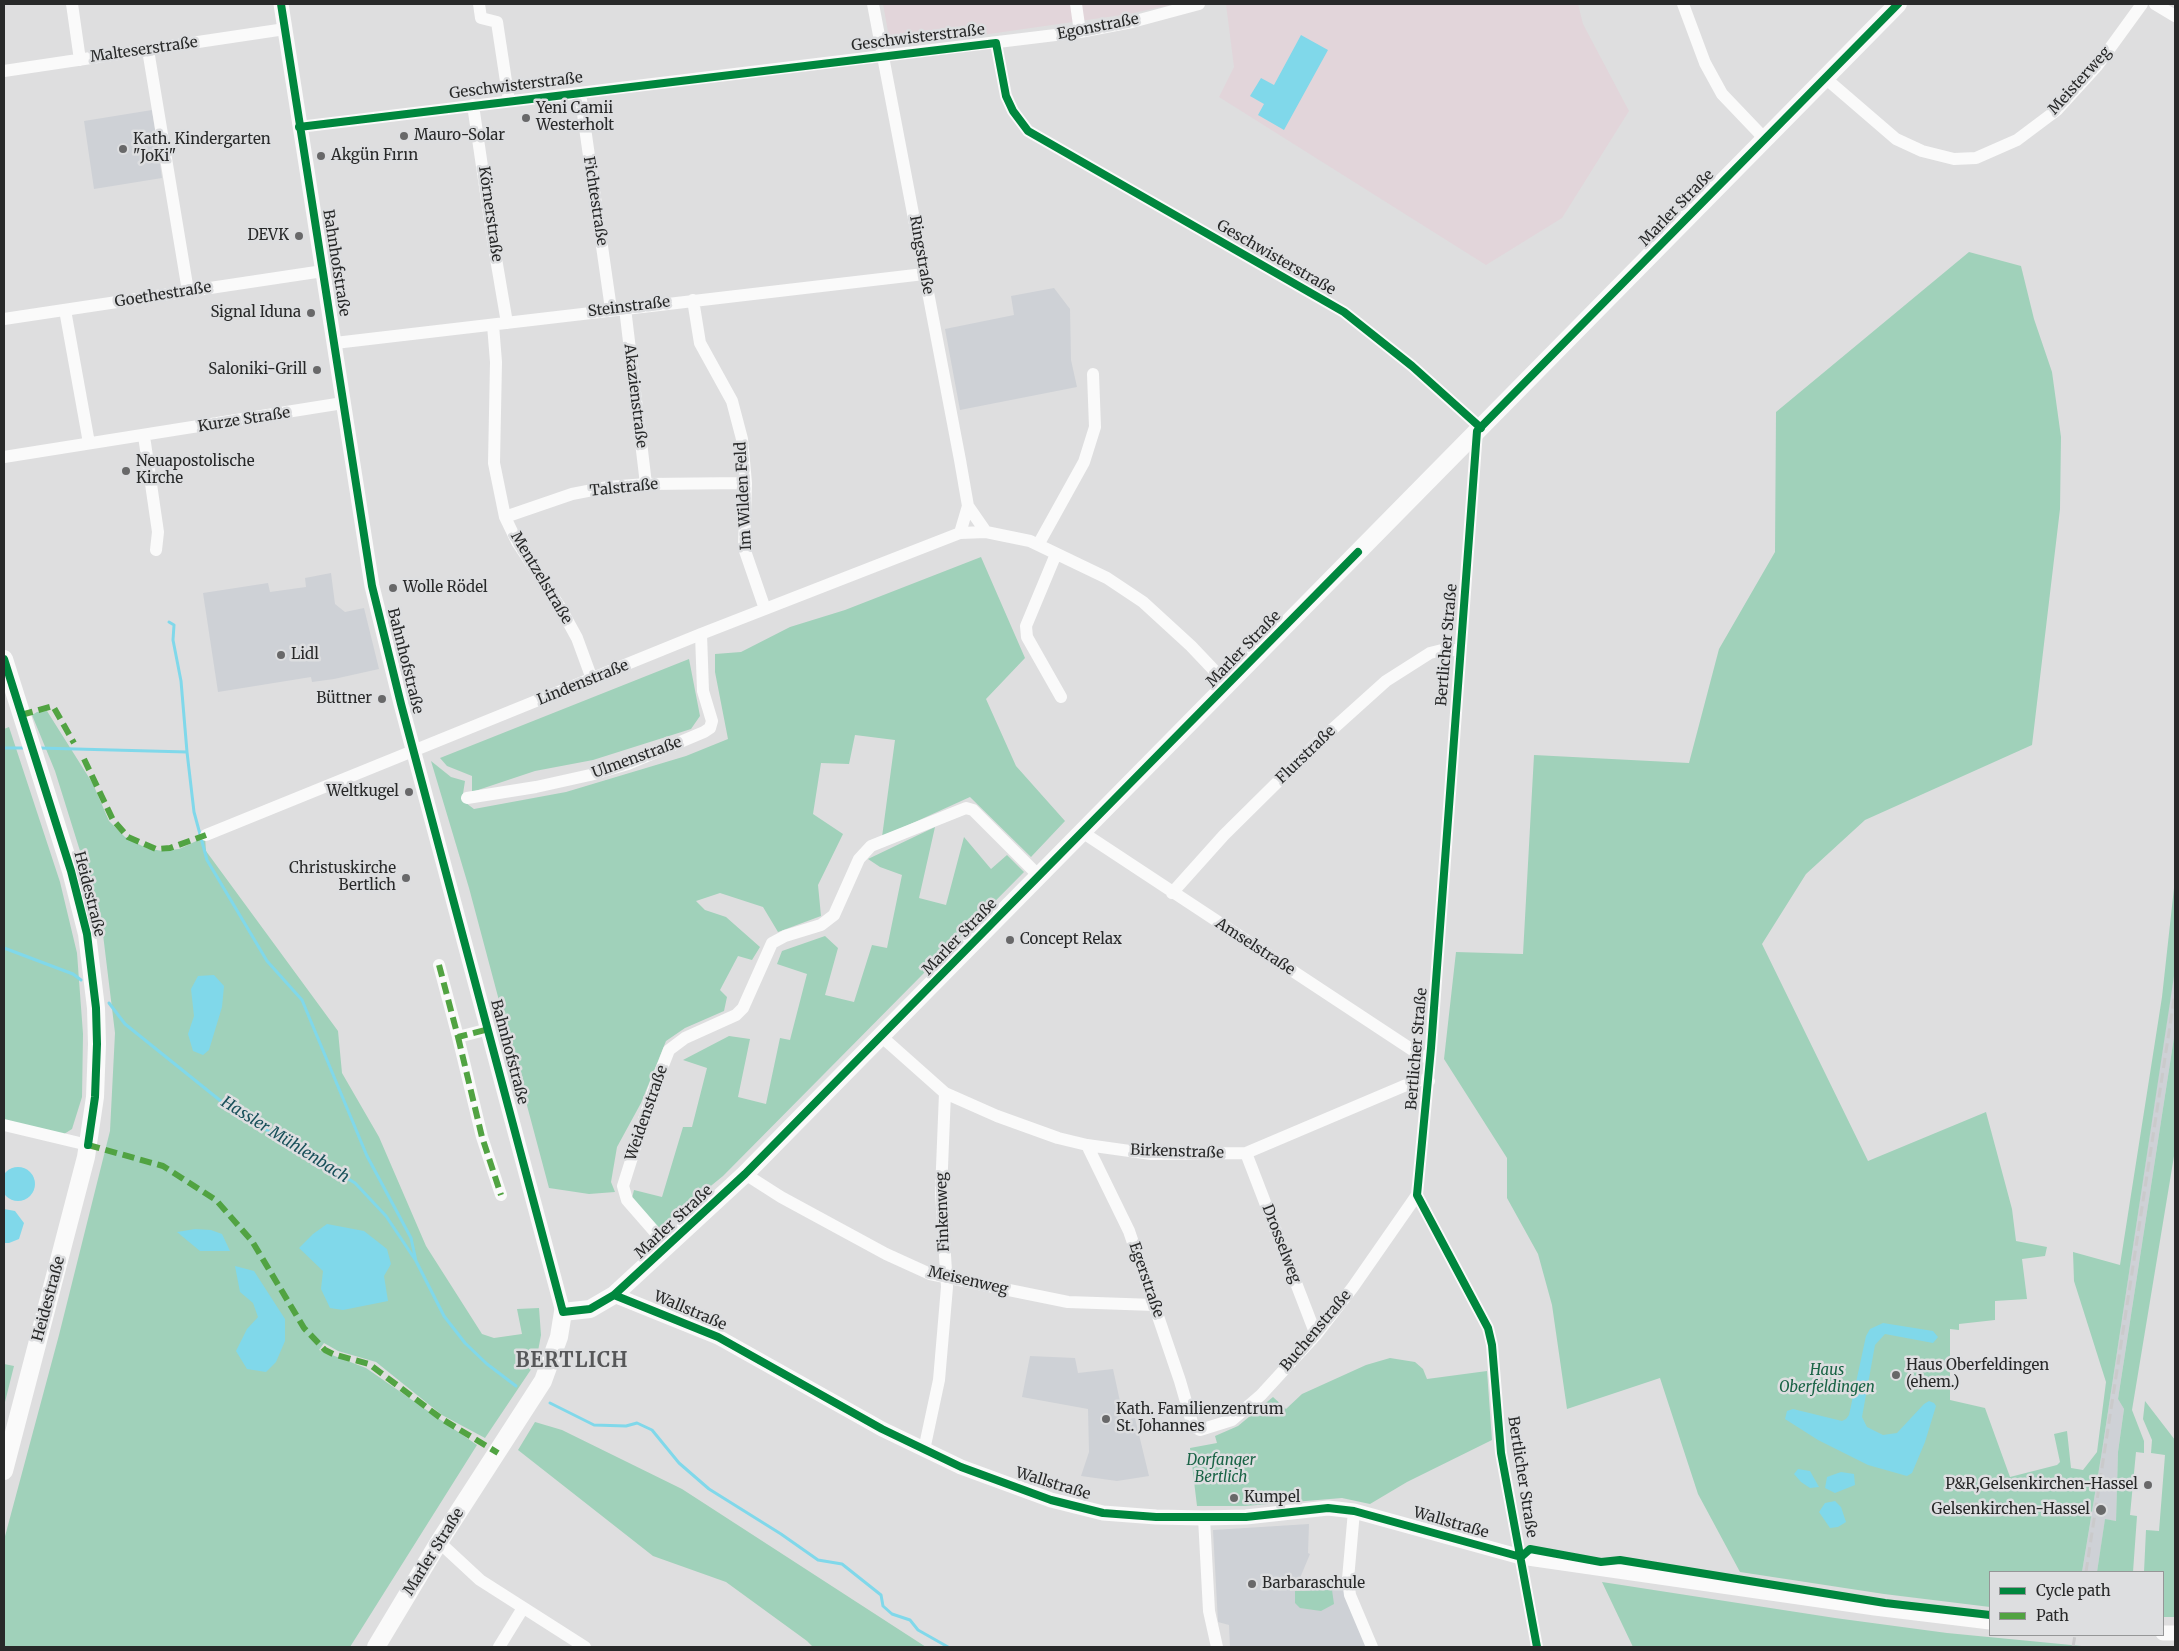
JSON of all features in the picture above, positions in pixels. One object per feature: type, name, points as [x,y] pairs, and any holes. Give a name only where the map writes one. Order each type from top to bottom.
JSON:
[{"type":"main road","name":"Marler Straße","points":[[376,1647],[439,1542],[543,1381],[559,1338],[563,1312],[590,1309],[614,1295],[745,1174],[1898,4]]},
{"type":"main road","name":"Heidestraße","points":[[4,659],[70,871],[90,951],[96,1008],[97,1071],[88,1145],[62,1252],[4,1471]]},
{"type":"street","points":[[72,4],[80,60]]},
{"type":"street","name":"Bahnhofstraße","points":[[281,4],[372,586],[413,750],[563,1312]]},
{"type":"street","points":[[479,4],[481,18],[497,22],[509,101]]},
{"type":"street","name":"Ringstraße","points":[[873,4],[968,506],[986,532]]},
{"type":"street","points":[[1076,4],[1080,32]]},
{"type":"street","name":"Egonstraße","points":[[996,43],[1080,32],[1132,22],[1199,4]]},
{"type":"street","points":[[1683,4],[1705,63],[1722,94],[1764,138]]},
{"type":"street","name":"Meisterweg","points":[[1824,77],[1896,140],[1922,151],[1954,159],[1976,158],[2017,140],[2057,110],[2097,66],[2142,4]]},
{"type":"street","points":[[2155,4],[2175,16]]},
{"type":"street","name":"Malteserstraße","points":[[4,72],[285,29]]},
{"type":"street","name":"Geschwisterstraße","points":[[299,127],[996,43],[1006,96],[1013,111],[1028,131],[1344,312],[1412,366],[1479,429]]},
{"type":"street","points":[[148,50],[188,290]]},
{"type":"street","name":"Fichtestraße","points":[[580,93],[611,309]]},
{"type":"street","name":"Körnerstraße","points":[[474,105],[493,241],[507,323]]},
{"type":"street","name":"Goethestraße","points":[[4,319],[323,271]]},
{"type":"street","name":"Steinstraße","points":[[334,343],[494,325],[611,309],[924,274]]},
{"type":"street","name":"Im Wilden Feld","points":[[693,300],[700,343],[732,401],[742,439],[746,483],[744,548],[765,609]]},
{"type":"street","name":"Akazienstraße","points":[[624,308],[646,484]]},
{"type":"street","points":[[65,310],[88,444]]},
{"type":"street","name":"Mentzelstraße","points":[[494,325],[496,362],[494,463],[505,517],[517,542],[560,607],[577,638],[592,680]]},
{"type":"street","points":[[1038,545],[1084,462],[1090,444],[1095,427],[1093,374]]},
{"type":"street","name":"Kurze Straße","points":[[4,458],[344,403]]},
{"type":"street","name":"Bertlicher Straße","points":[[1479,429],[1460,651],[1429,1081],[1416,1195],[1488,1328],[1492,1345],[1501,1453],[1537,1647]]},
{"type":"street","points":[[144,436],[158,532],[156,550]]},
{"type":"street","name":"Talstraße","points":[[505,517],[572,494],[646,484],[746,483]]},
{"type":"street","name":"Ringstraße","points":[[960,533],[968,506]]},
{"type":"street","name":"Lindenstraße","points":[[206,835],[413,750],[592,680],[701,634],[960,533],[986,532],[1038,545],[1108,578],[1143,602],[1191,646],[1228,685]]},
{"type":"street","points":[[1056,554],[1026,626],[1026,637],[1061,697]]},
{"type":"street","name":"Ulmenstraße","points":[[467,798],[536,787],[590,775],[628,764],[710,728],[712,721],[703,691],[701,634]]},
{"type":"street","name":"Flurstraße","points":[[1172,893],[1224,835],[1316,744],[1386,681],[1430,652],[1446,649],[1460,651]]},
{"type":"street","name":"Weidenstraße","points":[[668,1247],[627,1200],[624,1186],[653,1092],[669,1050],[685,1038],[736,1014],[743,1008],[772,943],[785,936],[821,925],[834,915],[859,859],[872,846],[942,816],[966,808],[973,810],[1039,876]]},
{"type":"street","name":"Amselstraße","points":[[1082,832],[1417,1053],[1430,1059]]},
{"type":"street","points":[[439,965],[482,1137],[501,1195]]},
{"type":"street","name":"Bahnhofstraße","points":[[458,1037],[489,1029]]},
{"type":"street","name":"Birkenstraße","points":[[882,1037],[945,1093],[997,1116],[1087,1145],[1150,1154],[1246,1153],[1382,1094],[1418,1080],[1429,1081]]},
{"type":"street","name":"Finkenweg","points":[[924,1450],[939,1380],[947,1288],[941,1192],[945,1093]]},
{"type":"street","points":[[4,1125],[88,1145]]},
{"type":"street","name":"Egerstraße","points":[[1087,1145],[1129,1231],[1191,1420]]},
{"type":"street","name":"Drosselweg","points":[[1246,1153],[1316,1335]]},
{"type":"street","name":"Meisenweg","points":[[745,1174],[781,1197],[912,1268],[946,1278],[1068,1302],[1154,1305]]},
{"type":"street","name":"Buchenstraße","points":[[1191,1420],[1193,1426],[1200,1430],[1232,1420],[1260,1395],[1316,1335],[1354,1287],[1416,1195]]},
{"type":"street","name":"Wallstraße","points":[[614,1295],[718,1336],[819,1395],[924,1450],[961,1467],[1051,1500],[1103,1512],[1156,1518],[1246,1517],[1328,1508],[1354,1511],[1520,1557],[1875,1608],[1989,1622]]},
{"type":"street","points":[[1354,1511],[1348,1579],[1350,1595],[1372,1647]]},
{"type":"street","points":[[1204,1518],[1209,1611],[1217,1647]]},
{"type":"street","points":[[439,1542],[480,1580],[585,1647]]},
{"type":"street","points":[[499,1647],[523,1608]]},
{"type":"shaded area","points":[[883,4],[1174,4],[1129,14],[891,48]]},
{"type":"shaded area","points":[[1226,4],[1578,4],[1583,24],[1629,111],[1562,218],[1486,265],[1219,97],[1234,67]]},
{"type":"shaded area","name":"Kath. Kindergarten \"JoKi\"","points":[[152,110],[162,178],[94,189],[84,121]]},
{"type":"shaded area","points":[[1054,288],[1070,309],[1071,360],[1077,387],[960,410],[945,329],[1014,315],[1011,296]]},
{"type":"shaded area","points":[[331,573],[335,604],[345,612],[364,608],[379,669],[334,679],[312,682],[311,677],[218,692],[203,593],[268,583],[270,592],[306,587],[305,578]]},
{"type":"shaded area","points":[[2175,966],[2175,1031],[2118,1399],[2124,1409],[2118,1452],[2116,1521],[2105,1520],[2097,1571],[2082,1571]]},
{"type":"shaded area","name":"Kath. Familienzentrum St. Johannes","points":[[1030,1356],[1075,1358],[1078,1373],[1113,1369],[1124,1420],[1135,1418],[1149,1476],[1117,1481],[1081,1476],[1089,1452],[1088,1409],[1022,1397]]},
{"type":"shaded area","name":"Barbaraschule","points":[[1309,1524],[1308,1553],[1310,1554],[1300,1578],[1290,1578],[1290,1591],[1343,1589],[1366,1647],[1230,1647],[1229,1625],[1218,1622],[1213,1530]]},
{"type":"green space","name":"Haus Oberfeldingen","points":[[1969,252],[2021,266],[2034,319],[2052,372],[2061,437],[2060,509],[2032,745],[1865,820],[1806,874],[1762,944],[1868,1161],[1986,1112],[2012,1209],[2016,1241],[2047,1247],[2045,1256],[2022,1259],[2027,1299],[1995,1301],[1995,1320],[1959,1324],[1959,1330],[1950,1329],[1950,1400],[1985,1408],[2010,1477],[2057,1465],[2060,1462],[2054,1434],[2067,1431],[2071,1468],[2083,1470],[2097,1452],[2106,1382],[2074,1281],[2073,1252],[2120,1265],[2162,997],[2175,879],[2174,976],[2082,1571],[1989,1571],[1989,1607],[1884,1594],[1740,1572],[1698,1494],[1660,1378],[1567,1409],[1552,1305],[1538,1254],[1507,1198],[1507,1158],[1444,1059],[1456,952],[1523,954],[1534,755],[1689,763],[1719,649],[1775,552],[1776,412]]},
{"type":"green space","points":[[981,557],[1025,658],[986,699],[1016,766],[1065,821],[1031,857],[970,797],[882,837],[895,740],[855,735],[849,764],[821,763],[813,814],[843,834],[818,885],[821,916],[778,932],[763,907],[720,893],[696,901],[705,910],[726,917],[760,947],[752,960],[738,956],[720,990],[727,997],[724,1011],[685,1028],[666,1041],[641,1103],[617,1147],[611,1182],[615,1192],[589,1194],[549,1188],[469,888],[431,761],[451,777],[465,781],[462,800],[474,809],[566,792],[686,756],[728,739],[715,672],[715,654],[741,652],[790,627],[845,610]]},
{"type":"green space","points":[[689,659],[700,716],[691,729],[593,760],[535,771],[472,792],[472,776],[447,766],[440,758]]},
{"type":"green space","points":[[47,711],[93,784],[109,821],[125,837],[146,848],[162,851],[179,849],[205,837],[206,851],[338,1031],[342,1073],[379,1137],[426,1246],[482,1334],[494,1338],[522,1334],[517,1309],[539,1308],[541,1335],[536,1362],[485,1438],[442,1415],[376,1362],[338,1351],[324,1343],[319,1350],[366,1368],[477,1445],[350,1647],[4,1647],[4,1540],[59,1335],[110,1131],[115,1033],[101,918],[55,771],[32,715],[37,712]]},
{"type":"green space","points":[[9,727],[60,882],[77,953],[83,1034],[82,1097],[72,1129],[61,1136],[4,1121],[4,729]]},
{"type":"green space","points":[[935,827],[919,898],[946,905],[964,837],[991,869],[1007,855],[1024,872],[723,1176],[658,1229],[632,1198],[634,1190],[662,1197],[683,1127],[692,1127],[707,1068],[683,1060],[729,1036],[750,1039],[738,1097],[766,1104],[780,1038],[790,1040],[807,974],[777,964],[782,951],[825,936],[838,948],[825,995],[854,1002],[872,945],[887,948],[902,875],[880,867],[868,859]]},
{"type":"green space","points":[[2175,1031],[2175,1150],[2132,1410],[2144,1441],[2144,1453],[2136,1452],[2130,1515],[2137,1516],[2133,1571],[2097,1571],[2105,1519],[2116,1521],[2118,1452],[2124,1409],[2118,1399]]},
{"type":"green space","name":"Dorfanger Bertlich","points":[[1390,1358],[1415,1362],[1423,1369],[1427,1379],[1487,1371],[1492,1440],[1407,1482],[1370,1504],[1342,1498],[1245,1506],[1197,1506],[1190,1448],[1217,1443],[1215,1436],[1238,1426],[1273,1397],[1286,1409],[1302,1394],[1366,1365]]},
{"type":"green space","points":[[4,1364],[14,1366],[4,1406]]},
{"type":"green space","points":[[2145,1401],[2175,1440],[2175,1617],[2164,1617],[2164,1571],[2144,1571],[2146,1530],[2159,1531],[2165,1455],[2151,1453],[2152,1440],[2143,1419]]},
{"type":"green space","points":[[535,1422],[562,1430],[682,1489],[926,1647],[813,1647],[726,1582],[653,1556],[518,1450]]},
{"type":"green space","points":[[1602,1582],[1835,1618],[1947,1633],[2092,1647],[1633,1647]]},
{"type":"green space","points":[[1332,1590],[1334,1604],[1321,1611],[1300,1608],[1295,1603],[1295,1591]]},
{"type":"water","points":[[1301,35],[1328,50],[1284,130],[1258,115],[1264,104],[1250,96],[1261,78],[1274,85]]},
{"type":"water","points":[[214,975],[224,986],[222,1007],[209,1050],[203,1055],[193,1051],[188,1034],[194,1016],[191,989],[198,976]]},
{"type":"water","points":[[18,1167],[30,1172],[35,1184],[30,1196],[18,1201],[6,1196],[1,1184],[6,1172]]},
{"type":"water","points":[[4,1209],[15,1211],[24,1223],[19,1239],[9,1243],[4,1243]]},
{"type":"water","points":[[327,1224],[364,1231],[387,1249],[391,1264],[384,1276],[388,1301],[343,1310],[330,1308],[321,1289],[323,1271],[299,1248],[313,1234]]},
{"type":"water","points":[[195,1229],[211,1230],[222,1234],[230,1251],[200,1251],[177,1232]]},
{"type":"water","points":[[235,1266],[254,1271],[285,1319],[285,1341],[276,1362],[266,1372],[247,1369],[236,1351],[247,1329],[258,1317],[253,1303],[240,1292]]},
{"type":"water","points":[[1883,1323],[1933,1331],[1938,1337],[1933,1343],[1885,1334],[1875,1345],[1862,1417],[1867,1427],[1883,1435],[1897,1433],[1924,1404],[1929,1401],[1936,1406],[1925,1442],[1912,1473],[1907,1476],[1868,1465],[1818,1440],[1785,1419],[1787,1411],[1793,1409],[1842,1421],[1846,1419],[1849,1415],[1866,1336],[1870,1329]]},
{"type":"water","points":[[1798,1469],[1810,1471],[1819,1487],[1810,1488],[1801,1482],[1794,1474]]},
{"type":"water","points":[[1841,1472],[1854,1474],[1855,1485],[1835,1493],[1825,1488],[1827,1477]]},
{"type":"water","points":[[1835,1501],[1841,1507],[1846,1522],[1838,1527],[1830,1528],[1819,1512],[1825,1503]]},
{"type":"waterway","points":[[169,622],[174,625],[173,640],[181,681],[187,752]]},
{"type":"waterway","points":[[4,748],[26,748]]},
{"type":"waterway","points":[[39,748],[187,752],[194,812],[207,860],[267,961],[302,1000],[367,1156],[411,1238],[416,1261]]},
{"type":"waterway","name":"Hassler Mühlenbach","points":[[4,948],[73,974],[81,980]]},
{"type":"waterway","name":"Hassler Mühlenbach","points":[[109,1003],[125,1024],[227,1106],[355,1183],[386,1216],[416,1261],[444,1316],[465,1343],[487,1364],[516,1386]]},
{"type":"waterway","points":[[550,1403],[594,1425],[626,1426],[637,1423],[652,1430],[679,1463],[709,1489],[781,1534],[818,1560],[842,1564],[881,1595],[883,1606],[892,1614],[910,1620],[918,1630],[948,1647]]},
{"type":"railway","points":[[2086,1571],[2175,993]]},
{"type":"railway","points":[[2073,1647],[2075,1636]]},
{"type":"marked path","points":[[21,715],[53,706],[74,743]]},
{"type":"marked path","points":[[84,759],[113,820],[128,837],[156,849],[170,848],[206,835]]},
{"type":"marked path","points":[[439,965],[458,1037],[489,1029]]},
{"type":"marked path","points":[[458,1037],[482,1137],[501,1195]]},
{"type":"marked path","points":[[88,1145],[163,1166],[216,1200],[252,1241],[304,1328],[325,1350],[369,1364],[442,1419],[498,1453]]},
{"type":"cycle path","points":[[281,4],[372,586],[401,704],[563,1312],[590,1309],[614,1295],[745,1174],[1358,552]]},
{"type":"cycle path","points":[[1537,1647],[1501,1453],[1492,1345],[1488,1328],[1417,1195],[1431,1048],[1477,431],[1898,4]]},
{"type":"cycle path","points":[[299,127],[996,43],[1006,96],[1013,111],[1028,131],[1344,312],[1412,366],[1481,428]]},
{"type":"cycle path","points":[[4,659],[71,871],[87,934],[96,1008],[97,1044],[95,1097],[88,1145]]},
{"type":"cycle path","points":[[614,1295],[718,1337],[882,1429],[961,1467],[1051,1500],[1103,1513],[1156,1517],[1246,1517],[1328,1508],[1354,1511],[1521,1557]]},
{"type":"cycle path","points":[[1521,1557],[1530,1549],[1601,1562],[1620,1560],[1885,1603],[1989,1615]]},
{"type":"place","name":"Yeni Camii Westerholt","points":[[526,118]]},
{"type":"place","name":"Mauro-Solar","points":[[404,136]]},
{"type":"place","name":"Kath. Kindergarten \"JoKi\"","points":[[123,149]]},
{"type":"place","name":"Akgün Fırın","points":[[321,156]]},
{"type":"place","name":"DEVK","points":[[299,236]]},
{"type":"place","name":"Signal Iduna","points":[[311,313]]},
{"type":"place","name":"Saloniki-Grill","points":[[317,370]]},
{"type":"place","name":"Neuapostolische Kirche","points":[[126,471]]},
{"type":"place","name":"Wolle Rödel","points":[[393,588]]},
{"type":"place","name":"Lidl","points":[[281,655]]},
{"type":"place","name":"Büttner","points":[[382,699]]},
{"type":"place","name":"Weltkugel","points":[[409,792]]},
{"type":"place","name":"Christuskirche Bertlich","points":[[406,878]]},
{"type":"place","name":"Concept Relax","points":[[1010,940]]},
{"type":"place","name":"Haus Oberfeldingen (ehem.)","points":[[1896,1375]]},
{"type":"place","name":"Kath. Familienzentrum St. Johannes","points":[[1106,1419]]},
{"type":"place","name":"P&R,Gelsenkirchen-Hassel","points":[[2148,1485]]},
{"type":"place","name":"Kumpel","points":[[1234,1498]]},
{"type":"place","name":"Gelsenkirchen-Hassel","points":[[2101,1510]]},
{"type":"place","name":"Barbaraschule","points":[[1252,1584]]},
{"type":"district","name":"BERTLICH","points":[[572,1361]]}]
